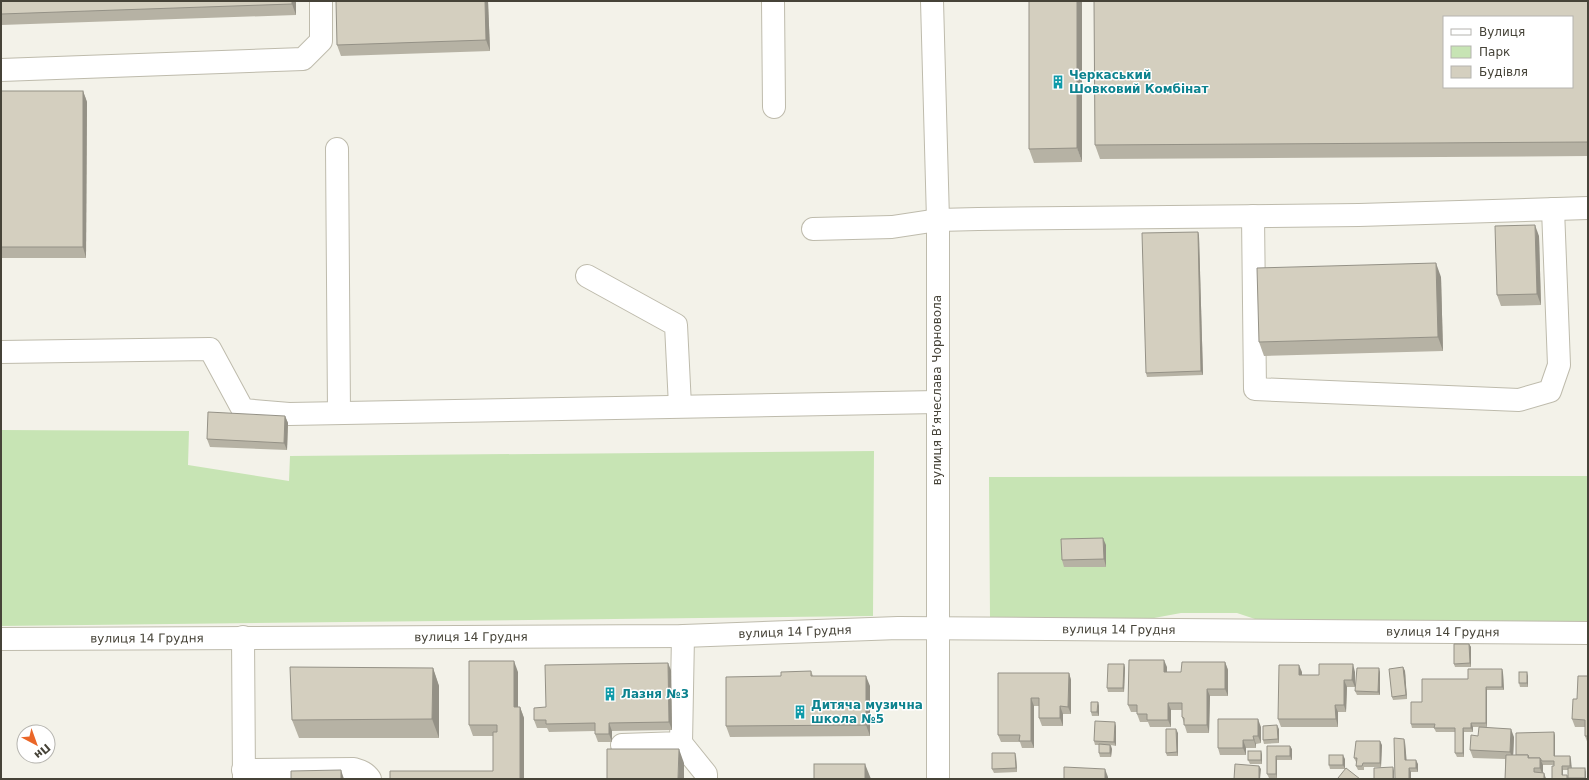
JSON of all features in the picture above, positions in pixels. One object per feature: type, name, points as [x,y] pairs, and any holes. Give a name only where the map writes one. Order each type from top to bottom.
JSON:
[{"type":"street","points":[[1,70],[303,58],[320,41],[321,1]]},
{"type":"street","points":[[773,1],[774,107]]},
{"type":"street","name":"вулиця Вʼячеслава Чорновола","points":[[932,1],[938,220],[938,779]]},
{"type":"street","points":[[338,149],[340,412]]},
{"type":"street","points":[[813,229],[892,228],[938,220],[1041,217],[1359,215],[1588,208]]},
{"type":"street","points":[[1253,216],[1255,389],[1520,400],[1550,392],[1559,365],[1554,209]]},
{"type":"street","points":[[587,276],[676,325],[680,406]]},
{"type":"street","points":[[1,352],[210,349],[243,410],[289,414],[937,402]]},
{"type":"street","name":"вулиця 14 Грудня","points":[[1,639],[683,636],[898,628],[937,630],[1588,633]]},
{"type":"street","points":[[683,636],[681,743],[706,774],[706,779]]},
{"type":"street","points":[[243,637],[244,774],[354,769],[361,770],[367,774],[370,779]]},
{"type":"street","points":[[622,745],[681,743]]},
{"type":"green space","points":[[1,430],[189,431],[188,465],[289,481],[290,456],[874,451],[873,616],[1,626]]},
{"type":"green space","points":[[1588,476],[1588,623],[1261,621],[1237,613],[1181,613],[1154,618],[990,618],[989,477]]},
{"type":"building","points":[[1,1],[292,1],[292,4],[1,14]]},
{"type":"building","points":[[336,1],[485,1],[486,40],[337,45]]},
{"type":"building","name":"Черкаський Шовковий Комбінат","points":[[1029,1],[1077,1],[1077,148],[1029,149]]},
{"type":"building","points":[[1094,1],[1588,1],[1588,142],[1095,145]]},
{"type":"building","points":[[1,91],[83,91],[83,247],[1,247]]},
{"type":"building","points":[[1535,225],[1537,294],[1497,295],[1495,226]]},
{"type":"building","points":[[1198,232],[1201,371],[1146,373],[1142,233]]},
{"type":"building","points":[[1436,263],[1438,337],[1259,342],[1257,268]]},
{"type":"building","points":[[208,412],[285,416],[284,443],[207,439]]},
{"type":"building","points":[[1103,538],[1104,559],[1062,560],[1061,539]]},
{"type":"building","points":[[1454,644],[1469,644],[1470,663],[1454,664]]},
{"type":"building","points":[[1129,660],[1164,660],[1164,672],[1181,672],[1182,662],[1225,662],[1225,689],[1207,689],[1207,725],[1184,725],[1184,718],[1182,717],[1182,703],[1168,703],[1168,720],[1147,720],[1147,714],[1137,714],[1137,705],[1128,705]]},
{"type":"building","points":[[469,661],[514,661],[514,707],[520,707],[520,779],[390,779],[390,771],[493,771],[493,732],[497,732],[497,725],[469,725]]},
{"type":"building","name":"Лазня №3","points":[[668,663],[669,722],[609,723],[609,734],[595,734],[595,723],[546,724],[546,720],[534,720],[534,708],[546,707],[545,665]]},
{"type":"building","points":[[1108,664],[1124,664],[1123,688],[1107,688]]},
{"type":"building","points":[[1319,664],[1353,664],[1352,680],[1344,680],[1344,705],[1335,705],[1336,719],[1278,719],[1279,665],[1299,665],[1299,675],[1319,675]]},
{"type":"building","points":[[290,667],[433,668],[432,719],[292,720]]},
{"type":"building","points":[[1403,667],[1406,695],[1392,697],[1389,669]]},
{"type":"building","points":[[1357,668],[1379,668],[1378,692],[1355,691]]},
{"type":"building","points":[[1468,669],[1502,669],[1502,687],[1486,687],[1486,723],[1471,723],[1471,728],[1463,728],[1463,753],[1455,753],[1455,728],[1434,728],[1435,724],[1411,724],[1411,702],[1422,702],[1422,679],[1468,679]]},
{"type":"building","name":"Дитяча музична школа №5","points":[[811,671],[811,676],[866,676],[866,725],[726,726],[726,677],[781,676],[781,672]]},
{"type":"building","points":[[1519,672],[1527,672],[1527,683],[1519,683]]},
{"type":"building","points":[[998,673],[1069,673],[1068,707],[1060,706],[1060,718],[1039,718],[1039,698],[1031,698],[1031,741],[1019,741],[1020,735],[998,735]]},
{"type":"building","points":[[1578,676],[1588,676],[1588,736],[1585,736],[1585,720],[1572,719],[1573,699],[1577,699]]},
{"type":"building","points":[[1091,702],[1098,702],[1097,712],[1091,712]]},
{"type":"building","points":[[1218,719],[1258,719],[1258,736],[1253,736],[1254,740],[1243,740],[1243,748],[1218,748]]},
{"type":"building","points":[[1095,721],[1115,722],[1114,742],[1094,741]]},
{"type":"building","points":[[1277,725],[1278,739],[1263,740],[1263,726]]},
{"type":"building","points":[[1479,727],[1511,729],[1510,752],[1470,750],[1471,735],[1478,736]]},
{"type":"building","points":[[1166,729],[1176,729],[1177,752],[1166,753]]},
{"type":"building","points":[[1554,732],[1554,756],[1570,756],[1570,766],[1562,766],[1562,775],[1567,775],[1567,779],[1552,779],[1552,766],[1554,766],[1554,761],[1542,761],[1540,758],[1529,758],[1528,755],[1516,755],[1516,733]]},
{"type":"building","points":[[1394,738],[1404,739],[1405,760],[1416,760],[1416,768],[1409,768],[1409,779],[1395,779]]},
{"type":"building","points":[[1356,741],[1380,741],[1380,763],[1363,763],[1362,766],[1356,766],[1357,758],[1354,758]]},
{"type":"building","points":[[1099,744],[1110,745],[1110,753],[1099,753]]},
{"type":"building","points":[[1267,746],[1290,746],[1290,756],[1276,756],[1276,774],[1267,774]]},
{"type":"building","points":[[607,749],[679,749],[678,779],[607,779]]},
{"type":"building","points":[[1248,751],[1261,751],[1261,760],[1248,760]]},
{"type":"building","points":[[992,753],[1015,753],[1016,768],[992,769]]},
{"type":"building","points":[[1329,755],[1343,755],[1343,765],[1329,765]]},
{"type":"building","points":[[1506,755],[1528,755],[1528,758],[1540,758],[1540,768],[1534,768],[1534,772],[1544,773],[1544,779],[1505,779]]},
{"type":"building","points":[[814,764],[865,764],[865,779],[814,779]]},
{"type":"building","points":[[1235,764],[1259,766],[1259,779],[1234,779]]},
{"type":"building","points":[[1064,767],[1105,769],[1105,779],[1064,779]]},
{"type":"building","points":[[1393,767],[1393,779],[1374,779],[1374,768]]},
{"type":"building","points":[[1346,768],[1360,779],[1338,778]]},
{"type":"building","points":[[1568,768],[1585,768],[1585,778],[1568,778]]},
{"type":"building","points":[[341,770],[341,779],[291,779],[291,771]]},
{"type":"place","name":"Черкаський Шовковий Комбінат","points":[[1058,82]]},
{"type":"place","name":"Лазня №3","points":[[610,694]]},
{"type":"place","name":"Дитяча музична школа №5","points":[[800,712]]}]
